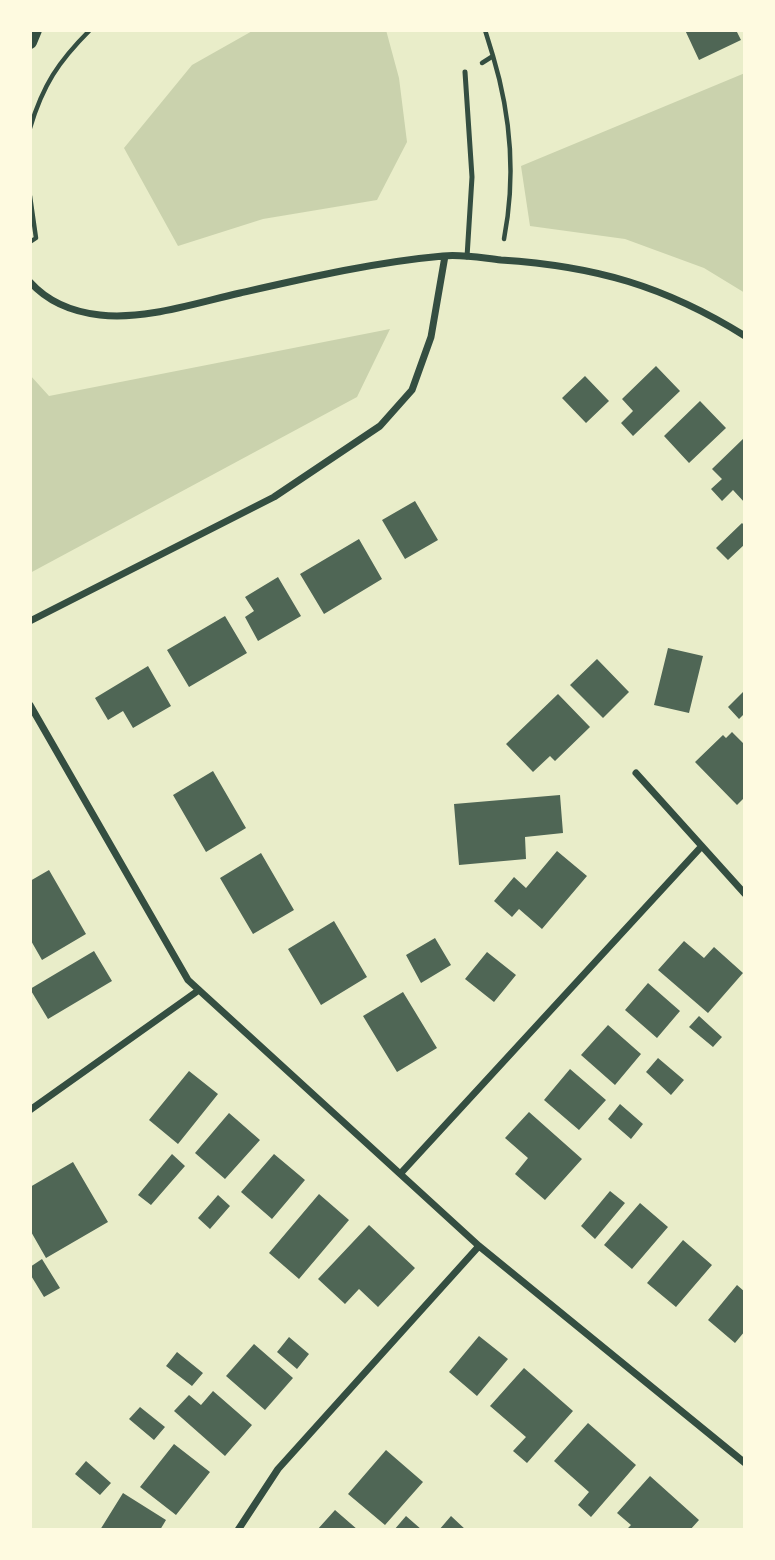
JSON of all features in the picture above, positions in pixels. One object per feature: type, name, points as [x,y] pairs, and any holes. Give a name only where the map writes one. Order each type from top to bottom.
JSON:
[{"type":"main road","points":[[30,42],[35,30]]},
{"type":"street","points":[[30,282],[39,293],[71,310],[101,315],[138,315],[303,278],[445,256],[500,259],[558,264],[630,281],[675,296],[745,336]]},
{"type":"street","points":[[30,621],[274,497],[380,426],[412,390],[431,337],[445,256]]},
{"type":"street","points":[[30,705],[188,980],[479,1247],[745,1463]]},
{"type":"street","points":[[636,773],[745,894]]},
{"type":"street","points":[[401,1173],[701,847]]},
{"type":"street","points":[[30,1110],[198,990]]},
{"type":"street","points":[[238,1530],[278,1469],[479,1247]]},
{"type":"lane","points":[[465,72],[472,177],[467,257]]},
{"type":"path","points":[[30,128],[39,96],[61,59],[90,30]]},
{"type":"path","points":[[485,30],[505,94],[512,164],[509,214],[500,259]]},
{"type":"path","points":[[465,72],[494,57]]},
{"type":"path","points":[[30,196],[36,238],[30,242]]},
{"type":"green space","points":[[254,30],[386,30],[399,78],[407,142],[377,200],[263,219],[178,246],[124,148],[192,65]]},
{"type":"green space","points":[[745,73],[745,293],[704,268],[625,239],[530,226],[521,166]]},
{"type":"green space","points":[[390,329],[357,397],[30,573],[30,375],[49,396]]},
{"type":"building","points":[[685,30],[736,30],[741,40],[699,60]]},
{"type":"building","points":[[656,366],[680,391],[633,436],[621,423],[633,411],[622,399]]},
{"type":"building","points":[[585,376],[609,401],[586,423],[562,398]]},
{"type":"building","points":[[700,401],[726,428],[689,463],[664,436]]},
{"type":"building","points":[[745,437],[745,503],[733,490],[722,501],[711,489],[722,479],[712,469]]},
{"type":"building","points":[[415,501],[438,540],[405,559],[382,520]]},
{"type":"building","points":[[742,523],[745,526],[745,544],[728,560],[716,548]]},
{"type":"building","points":[[359,539],[382,579],[324,614],[300,574]]},
{"type":"building","points":[[278,577],[301,616],[258,641],[245,617],[254,611],[245,597]]},
{"type":"building","points":[[225,616],[247,653],[189,687],[167,650]]},
{"type":"building","points":[[668,648],[703,656],[689,713],[654,705]]},
{"type":"building","points":[[597,659],[629,692],[603,718],[570,685]]},
{"type":"building","points":[[148,666],[171,706],[133,728],[123,711],[108,720],[95,698]]},
{"type":"building","points":[[745,690],[745,713],[739,719],[728,707]]},
{"type":"building","points":[[558,694],[590,727],[555,761],[550,756],[533,772],[506,744]]},
{"type":"building","points":[[732,732],[745,745],[745,797],[737,805],[695,762],[723,735],[726,738]]},
{"type":"building","points":[[213,771],[246,828],[206,852],[173,795]]},
{"type":"building","points":[[560,795],[563,833],[525,837],[526,859],[459,865],[454,804]]},
{"type":"building","points":[[557,851],[587,876],[542,929],[519,909],[512,917],[494,901],[514,877],[526,888]]},
{"type":"building","points":[[261,853],[294,910],[253,934],[220,878]]},
{"type":"building","points":[[49,870],[86,934],[42,960],[30,939],[30,881]]},
{"type":"building","points":[[334,921],[367,977],[321,1005],[288,949]]},
{"type":"building","points":[[435,938],[451,965],[421,983],[406,955]]},
{"type":"building","points":[[684,941],[704,958],[714,947],[743,973],[708,1013],[658,970]]},
{"type":"building","points":[[94,951],[112,981],[48,1019],[30,989]]},
{"type":"building","points":[[487,952],[516,975],[494,1002],[465,979]]},
{"type":"building","points":[[648,983],[680,1011],[657,1038],[625,1010]]},
{"type":"building","points":[[403,992],[437,1048],[397,1072],[363,1016]]},
{"type":"building","points":[[699,1016],[722,1037],[713,1047],[689,1027]]},
{"type":"building","points":[[608,1025],[641,1054],[615,1085],[581,1055]]},
{"type":"building","points":[[658,1058],[684,1080],[671,1095],[646,1072]]},
{"type":"building","points":[[570,1069],[606,1100],[579,1130],[544,1100]]},
{"type":"building","points":[[189,1071],[218,1094],[178,1144],[149,1120]]},
{"type":"building","points":[[620,1104],[643,1124],[631,1139],[608,1119]]},
{"type":"building","points":[[529,1112],[582,1159],[545,1200],[515,1174],[528,1158],[505,1138]]},
{"type":"building","points":[[229,1113],[260,1140],[225,1179],[195,1153]]},
{"type":"building","points":[[172,1154],[185,1166],[151,1205],[138,1195]]},
{"type":"building","points":[[274,1154],[305,1180],[272,1219],[241,1192]]},
{"type":"building","points":[[73,1162],[108,1222],[46,1258],[30,1230],[30,1187]]},
{"type":"building","points":[[610,1191],[625,1203],[595,1239],[581,1226]]},
{"type":"building","points":[[319,1194],[349,1220],[299,1279],[269,1253]]},
{"type":"building","points":[[218,1195],[230,1206],[210,1229],[198,1218]]},
{"type":"building","points":[[640,1203],[668,1227],[632,1269],[604,1245]]},
{"type":"building","points":[[369,1225],[415,1268],[378,1307],[359,1289],[345,1304],[318,1279]]},
{"type":"building","points":[[683,1240],[712,1265],[676,1307],[647,1283]]},
{"type":"building","points":[[42,1259],[60,1288],[44,1297],[30,1274],[30,1267]]},
{"type":"building","points":[[737,1285],[745,1292],[745,1331],[735,1343],[708,1320]]},
{"type":"building","points":[[479,1336],[508,1359],[477,1396],[449,1372]]},
{"type":"building","points":[[289,1337],[309,1354],[297,1369],[277,1352]]},
{"type":"building","points":[[254,1344],[293,1378],[265,1410],[226,1376]]},
{"type":"building","points":[[177,1352],[203,1373],[192,1386],[166,1366]]},
{"type":"building","points":[[524,1368],[573,1411],[527,1463],[513,1451],[526,1437],[490,1406]]},
{"type":"building","points":[[213,1391],[252,1425],[225,1456],[174,1411],[189,1395],[201,1405]]},
{"type":"building","points":[[140,1407],[165,1427],[154,1440],[129,1419]]},
{"type":"building","points":[[588,1423],[636,1465],[591,1517],[578,1505],[589,1492],[554,1461]]},
{"type":"building","points":[[174,1444],[210,1472],[176,1515],[140,1487]]},
{"type":"building","points":[[386,1450],[423,1482],[385,1525],[348,1494]]},
{"type":"building","points":[[86,1461],[111,1483],[100,1495],[75,1474]]},
{"type":"building","points":[[650,1476],[699,1520],[690,1530],[626,1530],[631,1525],[617,1513]]},
{"type":"building","points":[[123,1493],[166,1520],[160,1530],[100,1530]]},
{"type":"building","points":[[335,1510],[358,1530],[317,1530]]},
{"type":"building","points":[[406,1516],[422,1530],[394,1530]]},
{"type":"building","points":[[451,1516],[466,1530],[439,1530]]}]
